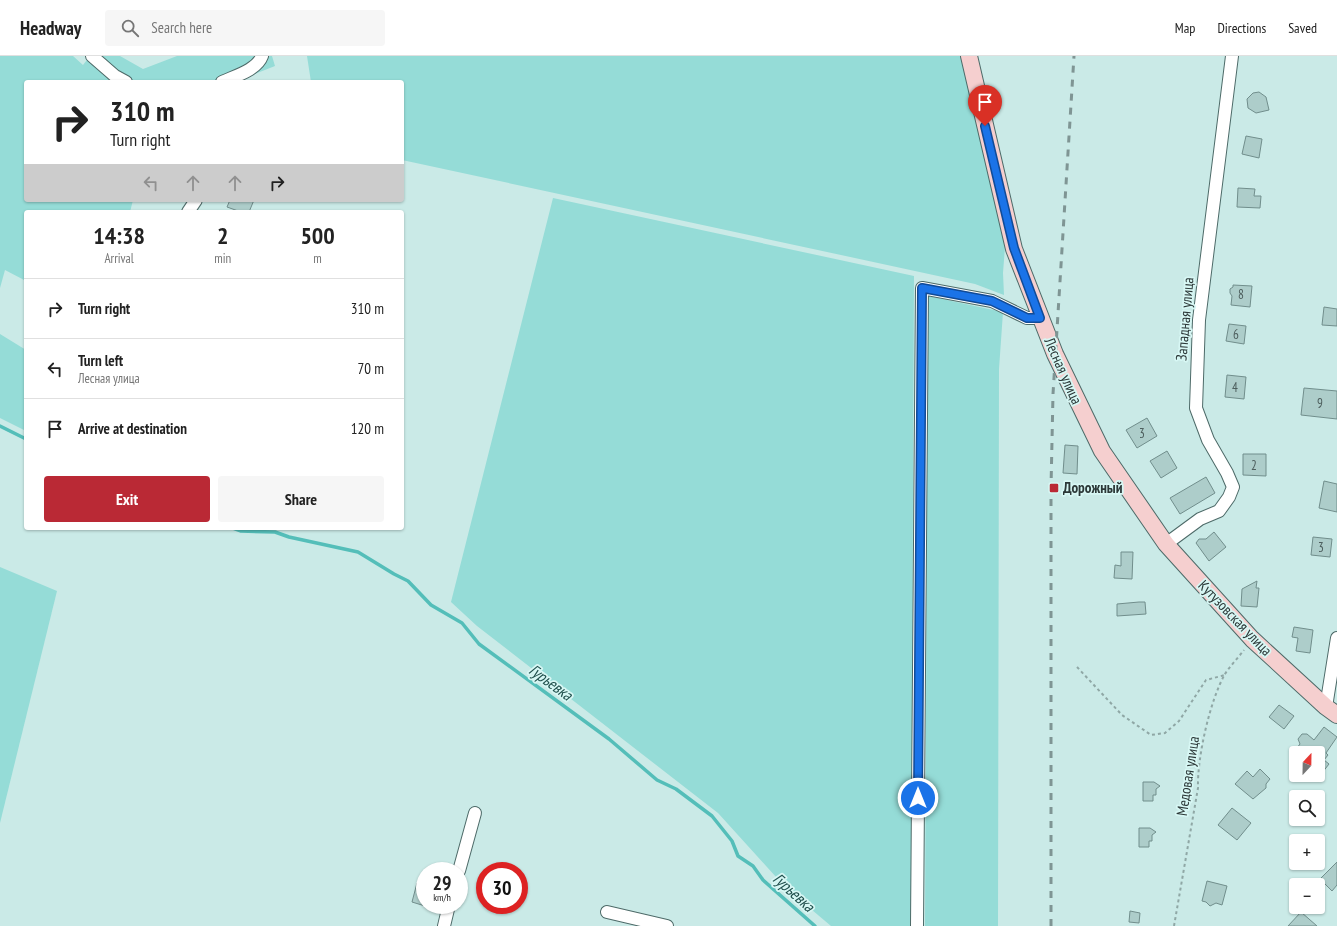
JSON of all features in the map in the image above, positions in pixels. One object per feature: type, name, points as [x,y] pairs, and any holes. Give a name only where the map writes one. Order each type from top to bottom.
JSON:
[{"type":"street","points":[[92,56],[115,76],[122,80]]},
{"type":"street","points":[[226,80],[254,67],[260,61],[262,56]]},
{"type":"street","name":"Лесная улица","points":[[969,56],[1014,248],[1040,318],[1086,420],[1102,451],[1144,511]]},
{"type":"street","name":"Западная улица","points":[[1166,544],[1200,520],[1219,510],[1229,497],[1233,486],[1228,473],[1208,440],[1196,408],[1199,320],[1232,56]]},
{"type":"street","points":[[917,926],[922,288],[992,301],[1027,318],[1040,318]]},
{"type":"street","name":"Кутузовская улица","points":[[1144,511],[1166,544],[1252,639],[1331,711]]},
{"type":"street","points":[[1331,711],[1337,638]]},
{"type":"street","points":[[461,862],[475,813]]},
{"type":"street","points":[[607,912],[661,925]]},
{"type":"street","points":[[444,926],[447,914]]},
{"type":"path","name":"Медовая улица","points":[[1174,926],[1198,788],[1198,774],[1210,710],[1225,675],[1252,639]]},
{"type":"path","points":[[1077,667],[1122,715],[1151,735],[1165,733],[1179,721],[1206,680],[1225,675]]},
{"type":"shaded area","points":[[0,56],[73,56],[83,65],[90,56],[120,56],[143,69],[177,56],[272,56],[275,66],[239,80],[24,80],[24,202],[132,202],[130,210],[24,210],[24,280],[5,270],[0,288]]},
{"type":"shaded area","points":[[307,56],[972,56],[1006,234],[1003,273],[1004,295],[975,284],[404,160],[404,80],[311,80]]},
{"type":"shaded area","points":[[553,198],[914,276],[911,926],[831,926],[786,888],[718,813],[477,626],[451,602]]},
{"type":"shaded area","points":[[928,296],[1003,312],[999,369],[998,926],[925,926]]},
{"type":"shaded area","points":[[0,334],[24,349],[24,430],[0,418]]},
{"type":"shaded area","points":[[0,567],[57,591],[0,823]]},
{"type":"building","points":[[1259,92],[1266,97],[1269,110],[1256,113],[1248,108],[1247,99],[1253,93]]},
{"type":"building","points":[[1246,136],[1262,139],[1259,158],[1242,154]]},
{"type":"building","points":[[1238,188],[1255,189],[1254,196],[1261,196],[1260,208],[1237,207]]},
{"type":"building","points":[[229,202],[253,202],[250,210],[235,210],[227,207]]},
{"type":"building","points":[[1233,285],[1252,286],[1250,307],[1231,305],[1232,296],[1230,289]]},
{"type":"building","points":[[1324,307],[1337,309],[1337,326],[1322,325]]},
{"type":"building","points":[[1229,324],[1246,326],[1244,344],[1226,341]]},
{"type":"building","points":[[1227,375],[1246,377],[1244,399],[1225,397]]},
{"type":"building","points":[[1304,388],[1337,391],[1337,419],[1301,415]]},
{"type":"building","points":[[1147,418],[1157,436],[1137,448],[1126,430]]},
{"type":"building","points":[[1065,445],[1078,446],[1077,474],[1063,473]]},
{"type":"building","points":[[1167,451],[1177,468],[1161,478],[1150,461]]},
{"type":"building","points":[[1243,454],[1266,454],[1266,476],[1243,475]]},
{"type":"building","points":[[1206,477],[1215,493],[1180,514],[1170,498]]},
{"type":"building","points":[[1324,481],[1337,484],[1337,512],[1319,508]]},
{"type":"building","points":[[1214,532],[1226,547],[1209,561],[1196,543],[1199,539],[1206,539]]},
{"type":"building","points":[[1313,537],[1332,539],[1330,557],[1311,555]]},
{"type":"building","points":[[1121,552],[1133,552],[1132,579],[1114,578],[1115,565],[1121,566]]},
{"type":"building","points":[[1257,581],[1256,588],[1259,588],[1257,607],[1241,606],[1242,589]]},
{"type":"building","points":[[1145,602],[1146,614],[1117,616],[1117,604]]},
{"type":"building","points":[[1294,627],[1313,630],[1310,653],[1296,651],[1298,638],[1292,637]]},
{"type":"building","points":[[1279,705],[1294,716],[1284,729],[1269,717]]},
{"type":"building","points":[[1324,727],[1337,737],[1326,753],[1328,755],[1325,759],[1325,746],[1298,746],[1300,744],[1298,739],[1302,734],[1307,734],[1314,740]]},
{"type":"building","points":[[1325,761],[1329,764],[1325,769]]},
{"type":"building","points":[[1260,769],[1270,779],[1266,784],[1266,788],[1253,799],[1235,784],[1247,771],[1253,777]]},
{"type":"building","points":[[1143,782],[1154,782],[1160,786],[1156,789],[1156,795],[1153,795],[1153,801],[1143,801]]},
{"type":"building","points":[[1232,808],[1251,823],[1237,840],[1218,825]]},
{"type":"building","points":[[1139,828],[1150,828],[1156,832],[1152,835],[1152,841],[1149,841],[1149,847],[1139,847]]},
{"type":"building","points":[[1337,862],[1337,885],[1332,891],[1325,884],[1325,878],[1321,878]]},
{"type":"building","points":[[1207,881],[1227,886],[1222,905],[1216,903],[1210,906],[1206,902],[1202,901]]},
{"type":"building","points":[[416,887],[416,903],[412,902]]},
{"type":"building","points":[[1130,911],[1140,913],[1139,923],[1129,922]]},
{"type":"building","points":[[1299,914],[1303,914],[1317,926],[1288,926]]},
{"type":"waterway","name":"Гурьевка","points":[[0,426],[24,438]]},
{"type":"waterway","name":"Гурьевка","points":[[238,530],[275,532],[289,537],[358,552],[408,581],[431,605],[462,623],[479,644],[609,739],[657,780],[676,789],[712,816],[732,841],[738,856],[753,866],[763,880],[815,926]]},
{"type":"railway","points":[[1051,926],[1051,488],[1053,394],[1074,56]]},
{"type":"place","name":"Дорожный","points":[[1054,488]]},
{"type":"route","points":[[918,798],[922,288],[992,301],[1027,318],[1040,318],[1014,248],[985,126]]}]
